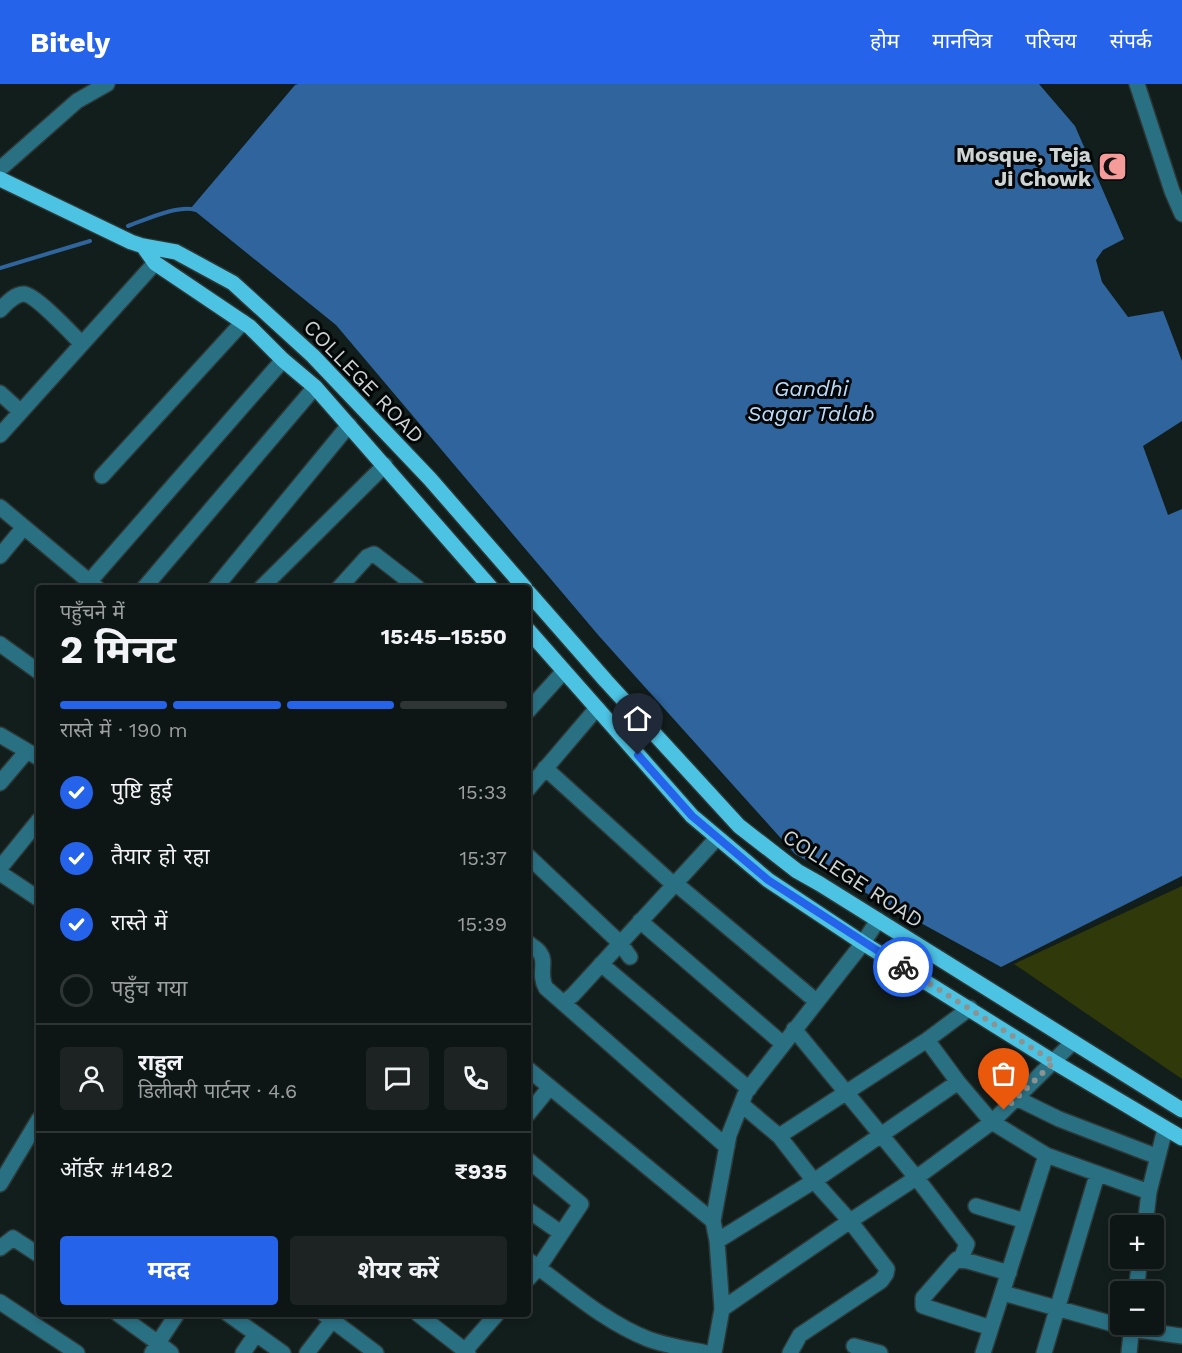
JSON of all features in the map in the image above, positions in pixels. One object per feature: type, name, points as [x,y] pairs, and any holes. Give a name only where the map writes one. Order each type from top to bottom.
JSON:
[{"type":"main road","name":"COLLEGE ROAD","points":[[0,179],[143,246],[176,252],[233,284],[313,356],[430,479],[522,585]]},
{"type":"main road","name":"COLLEGE ROAD","points":[[143,246],[155,263],[243,322],[315,387],[488,585]]},
{"type":"main road","name":"COLLEGE ROAD","points":[[531,595],[739,826],[797,871],[1182,1110]]},
{"type":"main road","points":[[531,633],[692,816],[768,880],[1054,1062],[1182,1138]]},
{"type":"street","points":[[0,169],[77,101],[107,84]]},
{"type":"street","points":[[1137,84],[1177,186],[1182,214]]},
{"type":"street","points":[[0,435],[155,263]]},
{"type":"street","points":[[0,310],[14,297],[24,294],[34,298],[82,344]]},
{"type":"street","points":[[102,476],[243,322]]},
{"type":"street","points":[[0,507],[93,585],[283,360]]},
{"type":"street","points":[[147,585],[315,387]]},
{"type":"street","points":[[0,393],[21,412]]},
{"type":"street","points":[[216,585],[349,425]]},
{"type":"street","points":[[264,585],[385,465]]},
{"type":"street","points":[[0,556],[24,527]]},
{"type":"street","points":[[342,585],[367,557],[374,554],[414,585]]},
{"type":"street","points":[[0,644],[36,670]]},
{"type":"street","points":[[531,708],[564,671]]},
{"type":"street","points":[[531,785],[597,708]]},
{"type":"street","points":[[0,735],[33,754],[0,783]]},
{"type":"street","points":[[545,768],[674,885],[675,883],[810,996]]},
{"type":"street","points":[[0,868],[36,824]]},
{"type":"street","points":[[563,1003],[573,995],[717,838]]},
{"type":"street","points":[[531,859],[620,943],[630,957]]},
{"type":"street","points":[[0,873],[36,897]]},
{"type":"street","points":[[714,1353],[722,1309],[717,1241],[713,1221],[729,1135],[749,1089],[878,920]]},
{"type":"street","points":[[640,921],[783,1044]]},
{"type":"street","points":[[531,946],[540,952],[542,957],[543,984],[727,1147]]},
{"type":"street","points":[[601,964],[749,1089]]},
{"type":"street","points":[[779,1136],[927,1040],[970,1008]]},
{"type":"street","points":[[794,1029],[882,1134],[967,1244],[962,1256],[922,1298],[922,1304],[991,1328]]},
{"type":"street","points":[[927,1040],[992,1122],[1046,1155],[1149,1192]]},
{"type":"street","points":[[722,1309],[916,1178],[992,1122],[1073,1042]]},
{"type":"street","points":[[531,1071],[713,1221]]},
{"type":"street","points":[[717,1241],[814,1181],[958,1082]]},
{"type":"street","points":[[531,1110],[550,1087]]},
{"type":"street","points":[[1016,1098],[1059,1119],[1158,1157]]},
{"type":"street","points":[[741,1104],[779,1136],[887,1269],[881,1281],[800,1335],[790,1353]]},
{"type":"street","points":[[0,1184],[36,1124]]},
{"type":"street","points":[[1146,1215],[1149,1192],[1166,1129]]},
{"type":"street","points":[[983,1353],[1046,1155]]},
{"type":"street","points":[[531,1162],[581,1204],[561,1233],[533,1263],[609,1318],[633,1332],[650,1340],[707,1353]]},
{"type":"street","points":[[1044,1353],[1097,1175]]},
{"type":"street","points":[[976,1206],[1025,1221]]},
{"type":"street","points":[[531,1212],[561,1233]]},
{"type":"street","points":[[0,1248],[13,1238],[36,1254]]},
{"type":"street","points":[[956,1260],[968,1261],[1009,1273]]},
{"type":"street","points":[[1003,1293],[1110,1322]]},
{"type":"street","points":[[0,1302],[77,1353]]},
{"type":"street","points":[[121,1317],[155,1348],[171,1353]]},
{"type":"street","points":[[155,1348],[175,1317]]},
{"type":"street","points":[[232,1317],[283,1353]]},
{"type":"street","points":[[307,1353],[330,1317]]},
{"type":"street","points":[[332,1317],[376,1353]]},
{"type":"street","points":[[422,1317],[465,1352],[494,1317]]},
{"type":"street","points":[[1164,1333],[1182,1336]]},
{"type":"street","points":[[243,1353],[256,1334]]},
{"type":"street","points":[[1129,1353],[1130,1335]]},
{"type":"street","points":[[854,1346],[880,1353]]},
{"type":"green space","points":[[1182,886],[1182,1079],[1014,964]]},
{"type":"water","name":"Gandhi Sagar Talab","points":[[298,84],[1039,84],[1075,126],[1124,239],[1103,250],[1096,260],[1102,282],[1128,317],[1163,311],[1182,361],[1182,421],[1143,446],[1168,515],[1182,509],[1182,876],[1001,967],[795,854],[599,636],[336,325],[191,208]]},
{"type":"waterway","points":[[128,226],[171,211],[196,210]]},
{"type":"waterway","points":[[0,268],[90,241]]},
{"type":"way so far","points":[[903,967],[1054,1062],[1004,1110]]},
{"type":"place","name":"Mosque, Teja Ji Chowk","points":[[1112,166]]},
{"type":"route","points":[[638,755],[692,816],[768,880],[903,967]]}]
